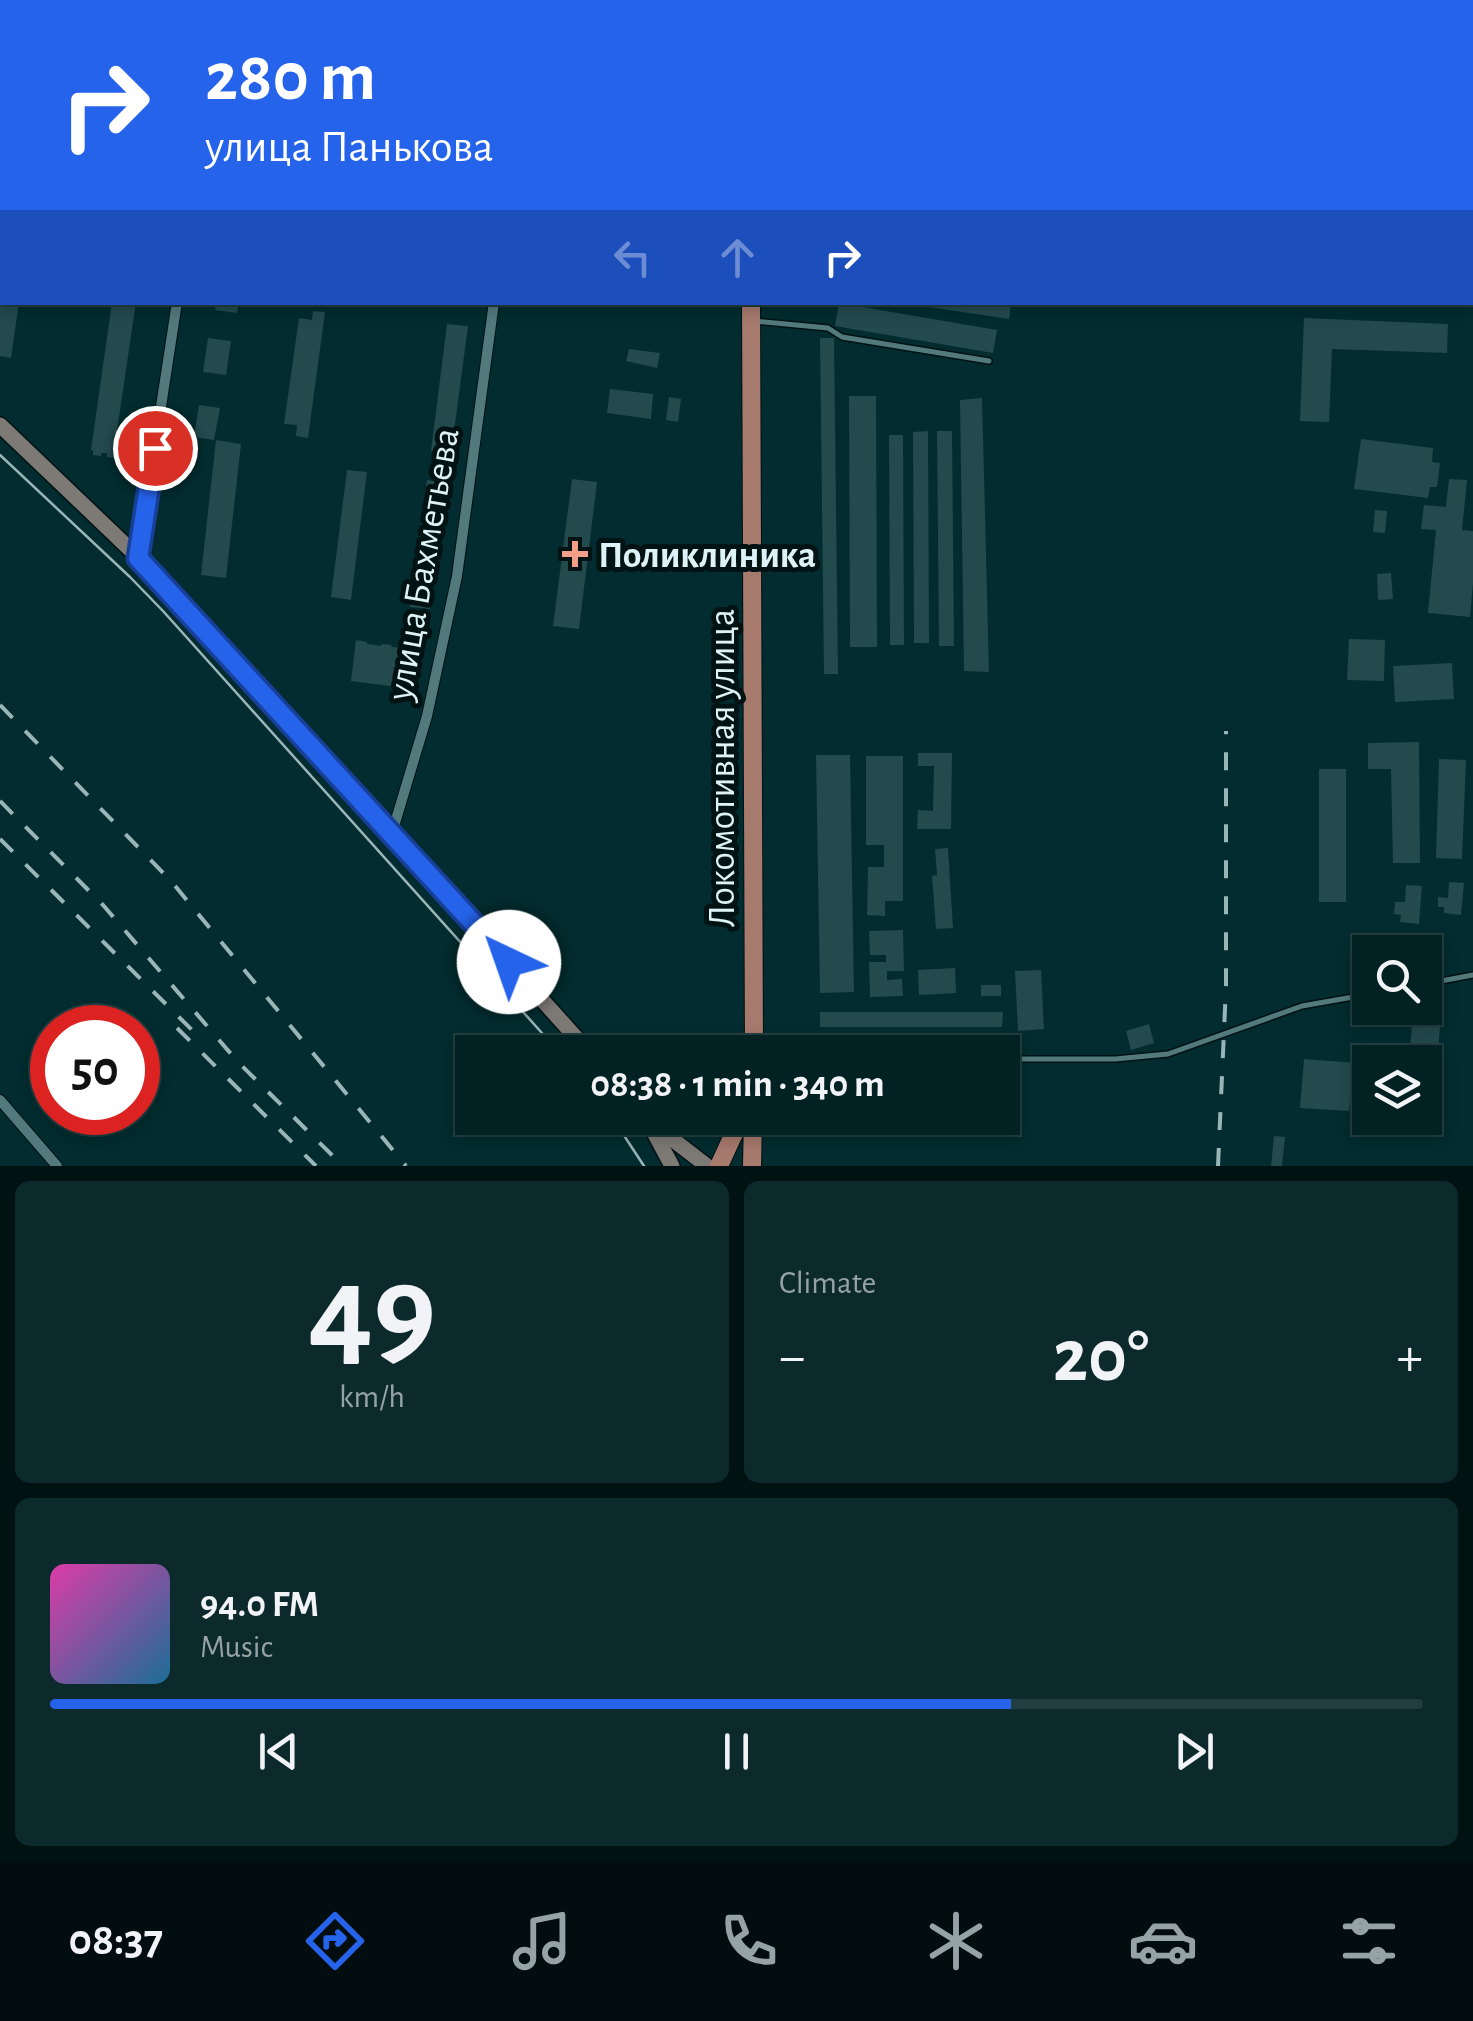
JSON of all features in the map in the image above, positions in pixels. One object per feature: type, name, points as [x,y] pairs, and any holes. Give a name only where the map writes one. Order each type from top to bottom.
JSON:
[{"type":"main road","name":"Локомотивная улица","points":[[751,312],[754,1035]]},
{"type":"main road","points":[[0,426],[138,558],[574,1035]]},
{"type":"main road","points":[[655,1135],[672,1166]]},
{"type":"main road","points":[[667,1135],[707,1166]]},
{"type":"main road","points":[[719,1166],[733,1135]]},
{"type":"main road","points":[[752,1166],[753,1135]]},
{"type":"street","points":[[138,558],[177,305]]},
{"type":"street","name":"улица Бахметьева","points":[[392,833],[426,716],[457,576],[494,305]]},
{"type":"street","points":[[0,1100],[58,1166]]},
{"type":"lane","points":[[751,312],[828,328],[842,337],[988,361]]},
{"type":"lane","points":[[1442,981],[1473,975]]},
{"type":"lane","points":[[1020,1059],[1114,1059],[1168,1054],[1302,1006],[1352,997]]},
{"type":"building","points":[[0,305],[19,305],[11,358],[0,356]]},
{"type":"building","points":[[112,305],[136,305],[113,458],[107,457],[107,453],[93,455]]},
{"type":"building","points":[[216,305],[238,305],[237,313],[215,310]]},
{"type":"building","points":[[839,305],[851,305],[997,330],[993,353],[835,326]]},
{"type":"building","points":[[916,305],[1011,305],[1009,319]]},
{"type":"building","points":[[313,311],[325,312],[308,438],[296,436],[297,425],[284,424],[299,318],[312,320]]},
{"type":"building","points":[[1304,318],[1448,324],[1447,353],[1332,349],[1329,422],[1300,421]]},
{"type":"building","points":[[447,324],[468,326],[451,454],[431,451]]},
{"type":"building","points":[[208,338],[231,341],[226,375],[203,372]]},
{"type":"building","points":[[820,338],[834,338],[838,674],[824,674]]},
{"type":"building","points":[[629,349],[660,353],[657,368],[626,361]]},
{"type":"building","points":[[610,389],[653,394],[651,419],[607,413]]},
{"type":"building","points":[[849,396],[876,396],[877,647],[850,647]]},
{"type":"building","points":[[669,397],[681,399],[678,422],[666,420]]},
{"type":"building","points":[[982,398],[989,672],[964,671],[960,400]]},
{"type":"building","points":[[199,405],[220,408],[214,440],[194,437]]},
{"type":"building","points":[[928,431],[929,643],[914,643],[913,432]]},
{"type":"building","points":[[937,431],[952,431],[954,646],[939,646]]},
{"type":"building","points":[[889,435],[903,435],[904,645],[890,645]]},
{"type":"building","points":[[1361,439],[1433,448],[1432,462],[1440,463],[1437,487],[1430,487],[1428,498],[1354,489]]},
{"type":"building","points":[[216,440],[241,444],[226,578],[201,575]]},
{"type":"building","points":[[347,470],[367,472],[351,600],[331,597]]},
{"type":"building","name":"Поликлиника","points":[[572,479],[597,482],[579,629],[553,626]]},
{"type":"building","points":[[1449,479],[1467,480],[1462,530],[1473,531],[1470,617],[1428,613],[1436,530],[1421,529],[1424,505],[1446,507]]},
{"type":"building","points":[[427,480],[446,483],[430,609],[410,607]]},
{"type":"building","points":[[1375,510],[1387,511],[1385,533],[1373,532]]},
{"type":"building","points":[[1391,573],[1393,599],[1378,600],[1377,574]]},
{"type":"building","points":[[1349,639],[1385,640],[1384,681],[1347,680]]},
{"type":"building","points":[[356,640],[418,649],[412,689],[351,681]]},
{"type":"building","points":[[1452,663],[1454,699],[1395,702],[1393,666]]},
{"type":"building","points":[[1419,742],[1420,863],[1393,863],[1391,769],[1368,769],[1368,743]]},
{"type":"building","points":[[918,753],[952,753],[951,829],[917,829],[918,810],[933,811],[934,766],[918,766]]},
{"type":"building","points":[[816,755],[850,755],[854,992],[820,993]]},
{"type":"building","points":[[866,756],[903,756],[903,901],[885,901],[885,916],[867,915],[868,867],[884,867],[884,845],[866,845]]},
{"type":"building","points":[[1439,759],[1466,760],[1462,859],[1436,858]]},
{"type":"building","points":[[1319,769],[1346,769],[1346,902],[1319,902]]},
{"type":"building","points":[[948,848],[953,928],[936,929],[932,876],[937,875],[935,849]]},
{"type":"building","points":[[1449,882],[1464,883],[1461,915],[1444,913],[1444,907],[1438,907],[1438,897],[1448,898]]},
{"type":"building","points":[[1406,885],[1422,886],[1419,924],[1400,922],[1401,915],[1394,914],[1395,902],[1405,902]]},
{"type":"building","points":[[903,930],[904,971],[887,971],[887,980],[902,979],[903,996],[870,997],[869,962],[886,962],[886,955],[870,955],[869,931]]},
{"type":"building","points":[[955,968],[956,993],[919,995],[918,970]]},
{"type":"building","points":[[1041,970],[1044,1029],[1018,1031],[1015,971]]},
{"type":"building","points":[[981,985],[1001,985],[1001,996],[981,996]]},
{"type":"building","points":[[820,1012],[1003,1012],[1002,1027],[820,1027]]},
{"type":"building","points":[[1149,1024],[1154,1043],[1131,1050],[1126,1031]]},
{"type":"building","points":[[1412,1025],[1440,1026],[1439,1045],[1410,1045]]},
{"type":"building","points":[[1304,1059],[1352,1063],[1349,1111],[1300,1108]]},
{"type":"building","points":[[1274,1136],[1285,1137],[1282,1166],[1271,1166]]},
{"type":"tram line","points":[[0,455],[163,611],[544,1035]]},
{"type":"tram line","points":[[623,1135],[644,1166]]},
{"type":"railway","points":[[0,705],[171,881],[406,1166]]},
{"type":"railway","points":[[1218,1166],[1226,986],[1226,731]]},
{"type":"railway","points":[[0,801],[103,905],[238,1062],[343,1166]]},
{"type":"railway","points":[[0,839],[194,1032]]},
{"type":"railway","points":[[177,1028],[316,1166]]},
{"type":"place","name":"Поликлиника","points":[[575,554]]},
{"type":"route","points":[[155,448],[138,558],[509,962]]}]
